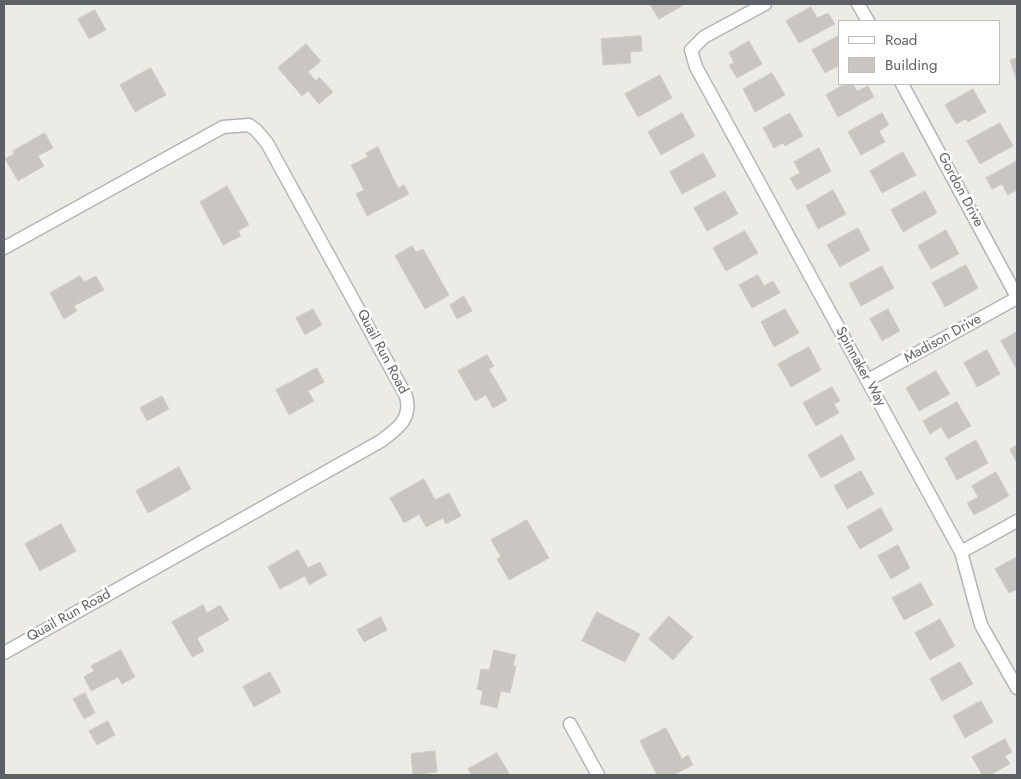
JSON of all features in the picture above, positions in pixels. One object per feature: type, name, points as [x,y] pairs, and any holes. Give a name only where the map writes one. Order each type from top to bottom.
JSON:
[{"type":"street","name":"Spinnaker Way","points":[[765,4],[704,37],[691,50],[696,67],[960,552],[981,625],[1017,688]]},
{"type":"street","points":[[858,4],[867,20]]},
{"type":"street","name":"Gordon Drive","points":[[903,85],[1017,297]]},
{"type":"street","name":"Quail Run Road","points":[[4,248],[223,127],[249,125],[268,143],[406,396],[409,406],[406,418],[381,441],[4,653]]},
{"type":"street","name":"Madison Drive","points":[[868,380],[1017,297]]},
{"type":"street","points":[[960,552],[1017,521]]},
{"type":"street","points":[[570,724],[598,775]]},
{"type":"building","points":[[650,4],[681,4],[682,6],[659,19]]},
{"type":"building","points":[[811,7],[817,18],[828,13],[835,24],[799,43],[786,21]]},
{"type":"building","points":[[95,10],[106,30],[89,39],[78,19]]},
{"type":"building","points":[[641,36],[642,51],[630,52],[631,63],[603,65],[601,39]]},
{"type":"building","points":[[838,36],[838,66],[825,73],[812,50]]},
{"type":"building","points":[[749,41],[762,64],[737,78],[729,65],[734,63],[729,53]]},
{"type":"building","points":[[306,44],[321,61],[308,72],[316,81],[319,77],[333,92],[319,104],[308,91],[302,96],[278,68]]},
{"type":"building","points":[[1017,58],[1017,81],[1010,60]]},
{"type":"building","points":[[151,68],[166,95],[135,112],[120,85]]},
{"type":"building","points":[[772,73],[785,95],[755,112],[743,89]]},
{"type":"building","points":[[660,75],[672,98],[638,117],[625,94]]},
{"type":"building","points":[[843,85],[854,85],[857,91],[868,86],[874,97],[838,117],[826,95]]},
{"type":"building","points":[[973,89],[986,112],[968,122],[966,119],[956,124],[945,105]]},
{"type":"building","points":[[682,113],[695,136],[661,155],[648,132]]},
{"type":"building","points":[[790,113],[803,136],[785,146],[783,143],[774,148],[763,128]]},
{"type":"building","points":[[882,113],[889,125],[879,131],[885,142],[861,155],[848,132]]},
{"type":"building","points":[[1000,123],[1013,146],[980,164],[967,141]]},
{"type":"building","points":[[45,133],[53,148],[38,156],[44,166],[18,181],[5,159],[14,154],[13,151]]},
{"type":"building","points":[[378,147],[398,188],[404,185],[409,194],[367,216],[356,194],[364,190],[351,165],[368,157],[366,153]]},
{"type":"building","points":[[819,148],[831,171],[797,190],[790,178],[800,173],[794,162]]},
{"type":"building","points":[[903,152],[916,175],[882,193],[870,171]]},
{"type":"building","points":[[703,153],[716,176],[682,194],[670,172]]},
{"type":"building","points":[[1017,161],[1017,190],[1008,195],[1002,184],[992,189],[986,178]]},
{"type":"building","points":[[227,186],[249,225],[238,231],[241,236],[223,245],[200,202]]},
{"type":"building","points":[[833,190],[846,214],[818,229],[806,206]]},
{"type":"building","points":[[725,191],[738,214],[707,231],[694,208]]},
{"type":"building","points":[[925,191],[937,213],[903,232],[891,210]]},
{"type":"building","points":[[858,228],[870,250],[840,267],[827,245]]},
{"type":"building","points":[[946,230],[959,254],[931,269],[918,246]]},
{"type":"building","points":[[745,231],[758,253],[726,271],[713,248]]},
{"type":"building","points":[[412,246],[416,252],[423,249],[449,295],[425,309],[395,256]]},
{"type":"building","points":[[966,265],[978,288],[945,307],[932,283]]},
{"type":"building","points":[[882,266],[894,288],[861,306],[849,284]]},
{"type":"building","points":[[758,275],[764,286],[773,281],[780,293],[752,308],[739,285]]},
{"type":"building","points":[[80,276],[84,282],[96,276],[104,290],[74,306],[77,311],[64,319],[50,293]]},
{"type":"building","points":[[464,296],[472,311],[457,319],[450,305]]},
{"type":"building","points":[[313,309],[322,325],[305,335],[296,318]]},
{"type":"building","points":[[785,309],[799,333],[774,347],[761,322]]},
{"type":"building","points":[[888,309],[900,331],[882,341],[870,319]]},
{"type":"building","points":[[1017,332],[1017,370],[1001,341]]},
{"type":"building","points":[[809,347],[821,370],[791,387],[778,364]]},
{"type":"building","points":[[987,350],[1000,374],[977,387],[964,363]]},
{"type":"building","points":[[487,355],[494,366],[489,369],[507,400],[493,408],[486,395],[475,401],[458,371]]},
{"type":"building","points":[[317,368],[324,382],[308,391],[314,401],[289,415],[276,390]]},
{"type":"building","points":[[936,371],[950,394],[919,411],[906,388]]},
{"type":"building","points":[[832,387],[840,401],[834,404],[839,413],[816,426],[803,403]]},
{"type":"building","points":[[162,396],[169,409],[147,421],[140,408]]},
{"type":"building","points":[[957,402],[971,426],[948,439],[941,427],[930,434],[923,421]]},
{"type":"building","points":[[842,435],[855,459],[821,478],[808,455]]},
{"type":"building","points":[[976,440],[988,463],[957,480],[945,458]]},
{"type":"building","points":[[1017,445],[1017,463],[1010,450]]},
{"type":"building","points":[[179,467],[191,489],[148,513],[136,491]]},
{"type":"building","points":[[861,471],[874,494],[847,509],[834,486]]},
{"type":"building","points":[[996,472],[1009,496],[974,515],[967,503],[978,497],[972,486]]},
{"type":"building","points":[[424,479],[435,500],[449,493],[461,516],[446,524],[443,518],[426,527],[419,514],[404,523],[390,498]]},
{"type":"building","points":[[881,508],[893,530],[860,549],[847,527]]},
{"type":"building","points":[[527,520],[549,558],[509,580],[497,559],[501,557],[491,540]]},
{"type":"building","points":[[61,524],[76,551],[40,571],[25,544]]},
{"type":"building","points":[[898,545],[910,568],[891,579],[878,556]]},
{"type":"building","points":[[298,550],[308,568],[320,562],[327,575],[309,585],[305,576],[280,589],[268,567]]},
{"type":"building","points":[[1017,557],[1017,589],[1009,593],[995,569]]},
{"type":"building","points":[[921,583],[933,605],[904,620],[892,598]]},
{"type":"building","points":[[203,605],[207,613],[220,605],[229,620],[197,638],[204,651],[192,657],[172,622]]},
{"type":"building","points":[[597,612],[640,634],[625,662],[582,641]]},
{"type":"building","points":[[669,616],[693,637],[673,660],[649,639]]},
{"type":"building","points":[[381,617],[387,630],[364,642],[357,630]]},
{"type":"building","points":[[940,619],[955,646],[930,660],[915,633]]},
{"type":"building","points":[[121,650],[135,677],[122,684],[118,677],[91,691],[84,677],[94,671],[91,666]]},
{"type":"building","points":[[494,650],[516,655],[513,665],[516,666],[510,693],[501,691],[497,708],[480,704],[483,691],[477,689],[481,669],[489,670]]},
{"type":"building","points":[[960,662],[973,684],[942,701],[930,679]]},
{"type":"building","points":[[270,672],[281,692],[254,707],[243,687]]},
{"type":"building","points":[[85,693],[95,713],[84,719],[73,699]]},
{"type":"building","points":[[981,701],[993,722],[965,738],[953,716]]},
{"type":"building","points":[[108,721],[115,735],[97,745],[89,731]]},
{"type":"building","points":[[666,728],[682,759],[688,755],[693,765],[673,775],[657,775],[640,741]]},
{"type":"building","points":[[1005,739],[1012,752],[1005,756],[1010,764],[990,775],[982,775],[972,757]]},
{"type":"building","points":[[435,751],[437,772],[413,775],[411,754]]},
{"type":"building","points":[[497,753],[510,775],[472,775],[468,769]]}]
